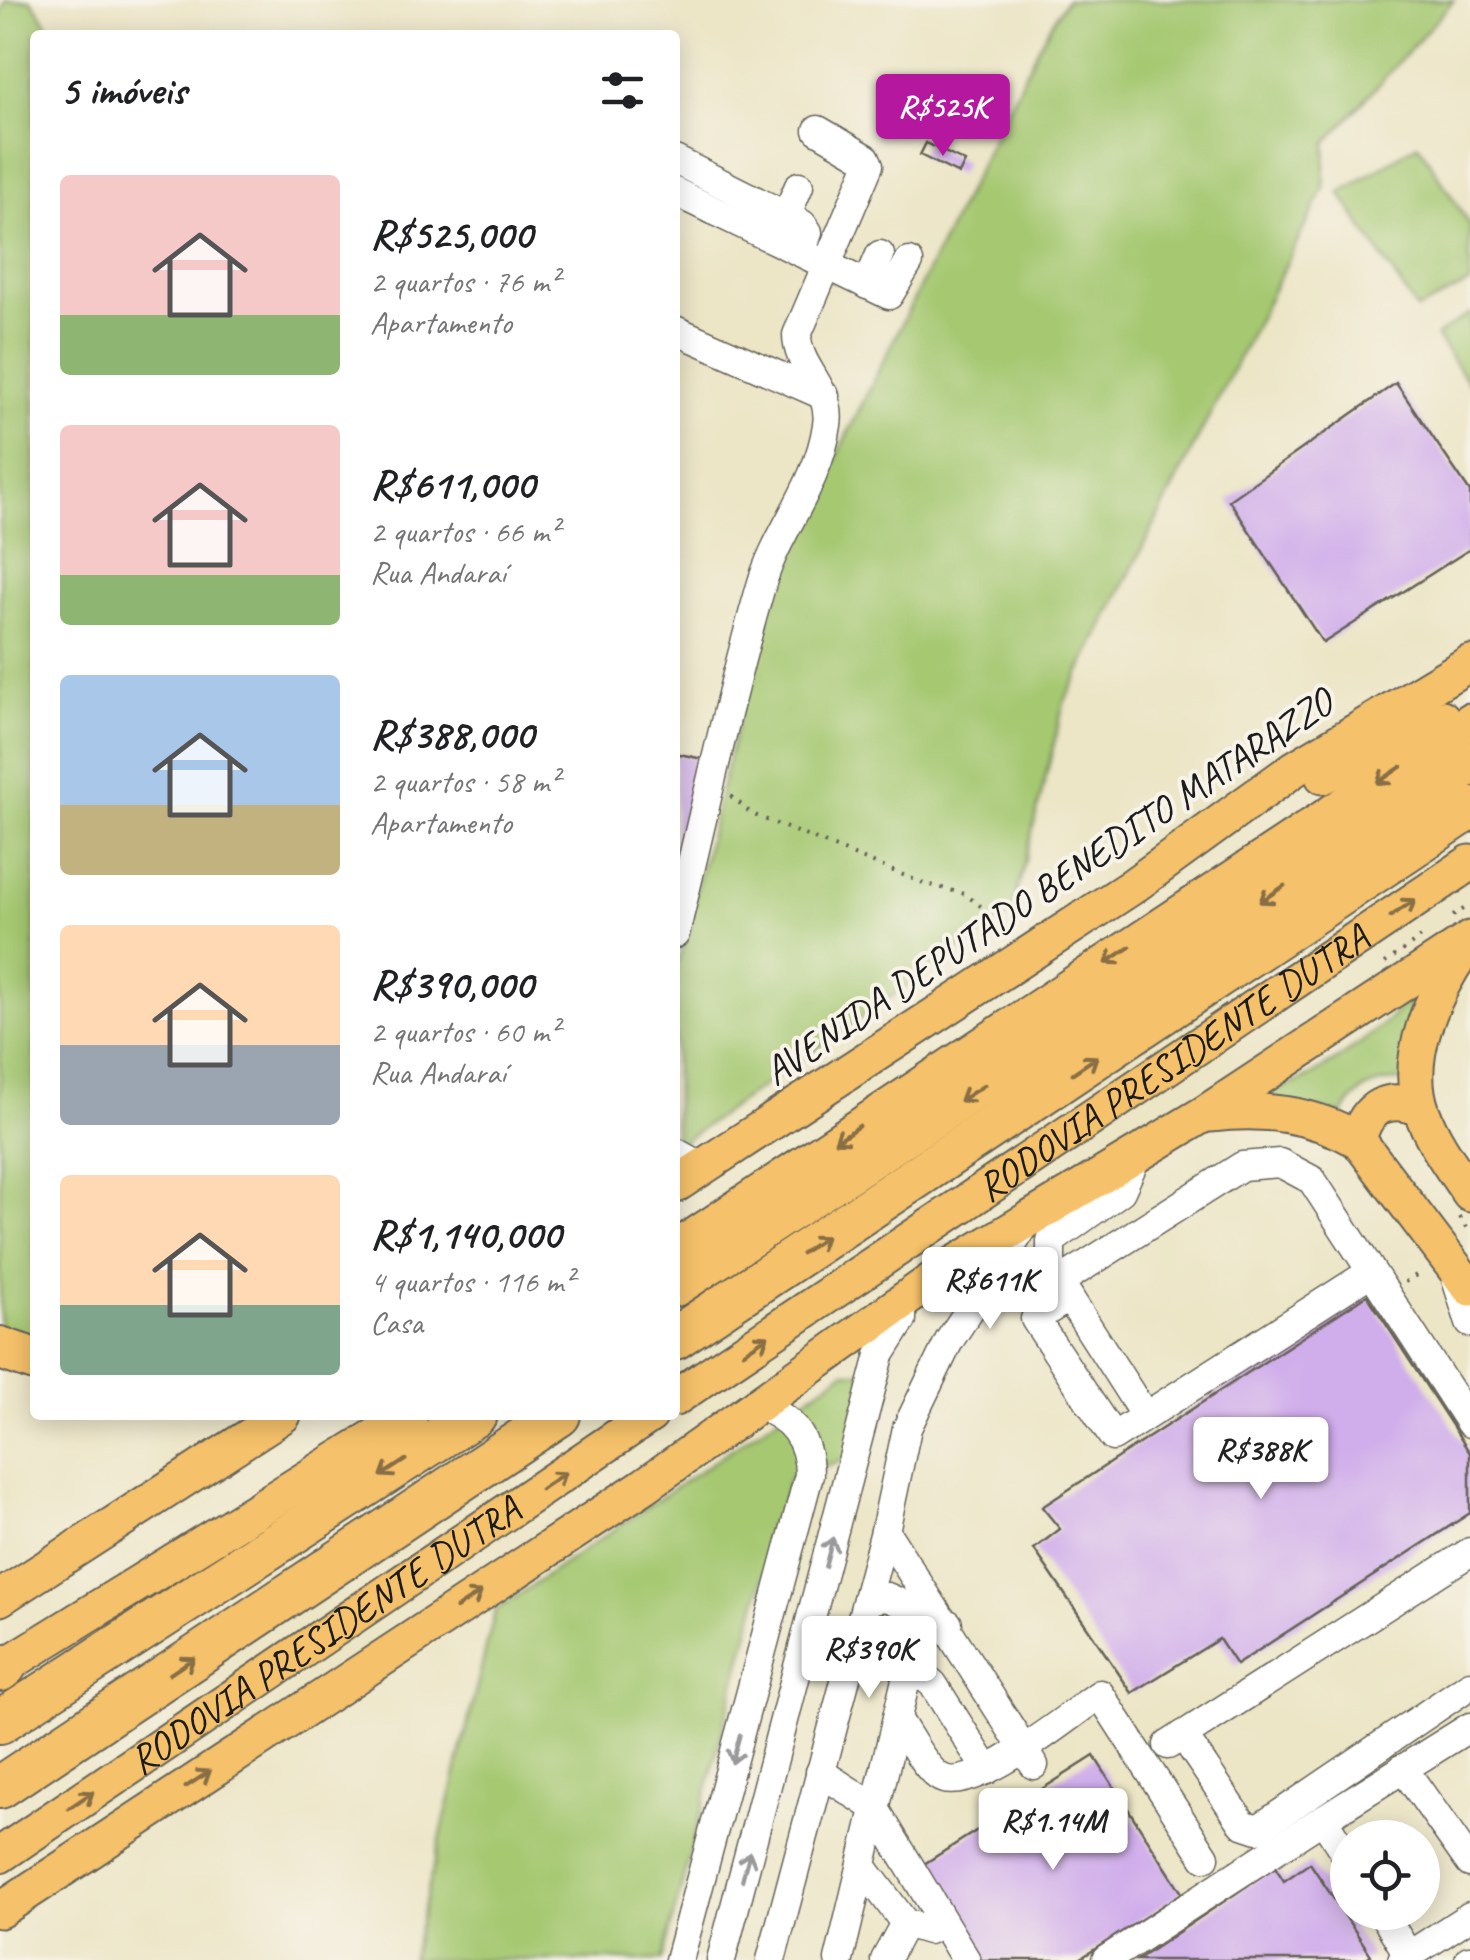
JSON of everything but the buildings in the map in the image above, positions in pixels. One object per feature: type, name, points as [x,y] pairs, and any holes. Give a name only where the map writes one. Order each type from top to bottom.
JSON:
[{"type":"highway","points":[[680,1283],[1470,762]]},
{"type":"highway","name":"RODOVIA PRESIDENTE DUTRA","points":[[680,1335],[1470,808]]},
{"type":"highway","points":[[0,1348],[30,1358]]},
{"type":"highway","points":[[0,1722],[467,1420]]},
{"type":"highway","name":"RODOVIA PRESIDENTE DUTRA","points":[[0,1787],[551,1420]]},
{"type":"main road","name":"AVENIDA DEPUTADO BENEDITO MATARAZZO","points":[[684,1168],[1130,888],[1294,770],[1470,662]]},
{"type":"main road","points":[[1130,888],[1323,776],[1470,704]]},
{"type":"main road","points":[[680,1246],[1470,721]]},
{"type":"main road","name":"RODOVIA PRESIDENTE DUTRA","points":[[680,1395],[1470,863]]},
{"type":"main road","points":[[1470,940],[1431,1005],[1421,1041],[1420,1108],[1436,1144],[1470,1194]]},
{"type":"main road","points":[[0,1910],[758,1406],[1032,1214],[1204,1114],[1470,940]]},
{"type":"main road","points":[[1358,1140],[1369,1113],[1384,1102],[1404,1101],[1420,1108]]},
{"type":"main road","points":[[1204,1114],[1285,1112],[1337,1128],[1358,1140],[1461,1274]]},
{"type":"main road","points":[[0,1598],[275,1420]]},
{"type":"main road","points":[[2,1669],[402,1420]]},
{"type":"main road","name":"RODOVIA PRESIDENTE DUTRA","points":[[0,1855],[643,1420]]},
{"type":"street","points":[[680,914],[762,581],[813,479],[828,422],[825,396],[797,355],[797,335],[815,267],[869,165],[866,158],[818,130]]},
{"type":"street","points":[[680,163],[786,216],[808,232],[815,267]]},
{"type":"street","points":[[786,216],[800,186]]},
{"type":"street","points":[[680,195],[815,267],[889,295],[909,262]]},
{"type":"street","points":[[867,285],[880,256]]},
{"type":"street","points":[[680,332],[825,396]]},
{"type":"street","points":[[1139,1151],[1121,1192],[1051,1241],[1049,1262],[1146,1416]]},
{"type":"street","points":[[1371,1272],[1112,1438],[1035,1318],[1064,1289],[1242,1166],[1262,1163],[1297,1169],[1312,1180],[1470,1423]]},
{"type":"street","points":[[770,1960],[885,1531],[907,1428],[926,1384],[1032,1214]]},
{"type":"street","points":[[1461,1274],[1457,1290],[1470,1323]]},
{"type":"street","points":[[720,1960],[880,1355],[902,1320],[902,1302]]},
{"type":"street","points":[[679,1960],[810,1475],[807,1451],[796,1430],[779,1414],[758,1406]]},
{"type":"street","points":[[885,1531],[949,1624],[1029,1756]]},
{"type":"street","points":[[1470,1552],[1176,1740],[1243,1824],[1258,1829],[1470,1685]]},
{"type":"street","points":[[867,1600],[887,1598],[949,1624]]},
{"type":"street","points":[[839,1960],[905,1684],[912,1676],[923,1676],[933,1684],[987,1770]]},
{"type":"street","points":[[897,1719],[939,1777],[970,1780],[1029,1756],[1100,1694],[1204,1858]]},
{"type":"street","points":[[1106,1960],[1470,1727]]},
{"type":"street","points":[[1403,1768],[1470,1863]]},
{"type":"street","points":[[820,1772],[874,1808],[966,1960]]},
{"type":"street","points":[[1323,1819],[1330,1830]]},
{"type":"street","points":[[862,1866],[905,1923],[928,1930],[942,1922]]},
{"type":"street","points":[[1391,1930],[1405,1958],[1470,1916]]},
{"type":"street","points":[[886,1960],[905,1923]]},
{"type":"path","points":[[727,790],[752,814],[923,883],[965,894],[986,911],[996,929]]},
{"type":"green space","points":[[6,0],[31,0],[52,30],[30,30],[30,1338],[0,1328],[0,14]]},
{"type":"green space","points":[[1066,0],[1454,0],[1326,143],[1324,189],[1064,703],[1012,913],[680,1143],[680,956],[770,591],[1042,39]]},
{"type":"green space","points":[[1418,144],[1470,225],[1470,283],[1417,310],[1340,193]]},
{"type":"green space","points":[[1470,313],[1470,385],[1436,336]]},
{"type":"green space","points":[[1416,993],[1409,1081],[1370,1086],[1356,1096],[1343,1114],[1255,1098],[1300,1081],[1342,1056]]},
{"type":"green space","points":[[844,1372],[858,1372],[878,1393],[883,1412],[866,1453],[789,1479],[662,1960],[411,1960],[495,1611]]}]
